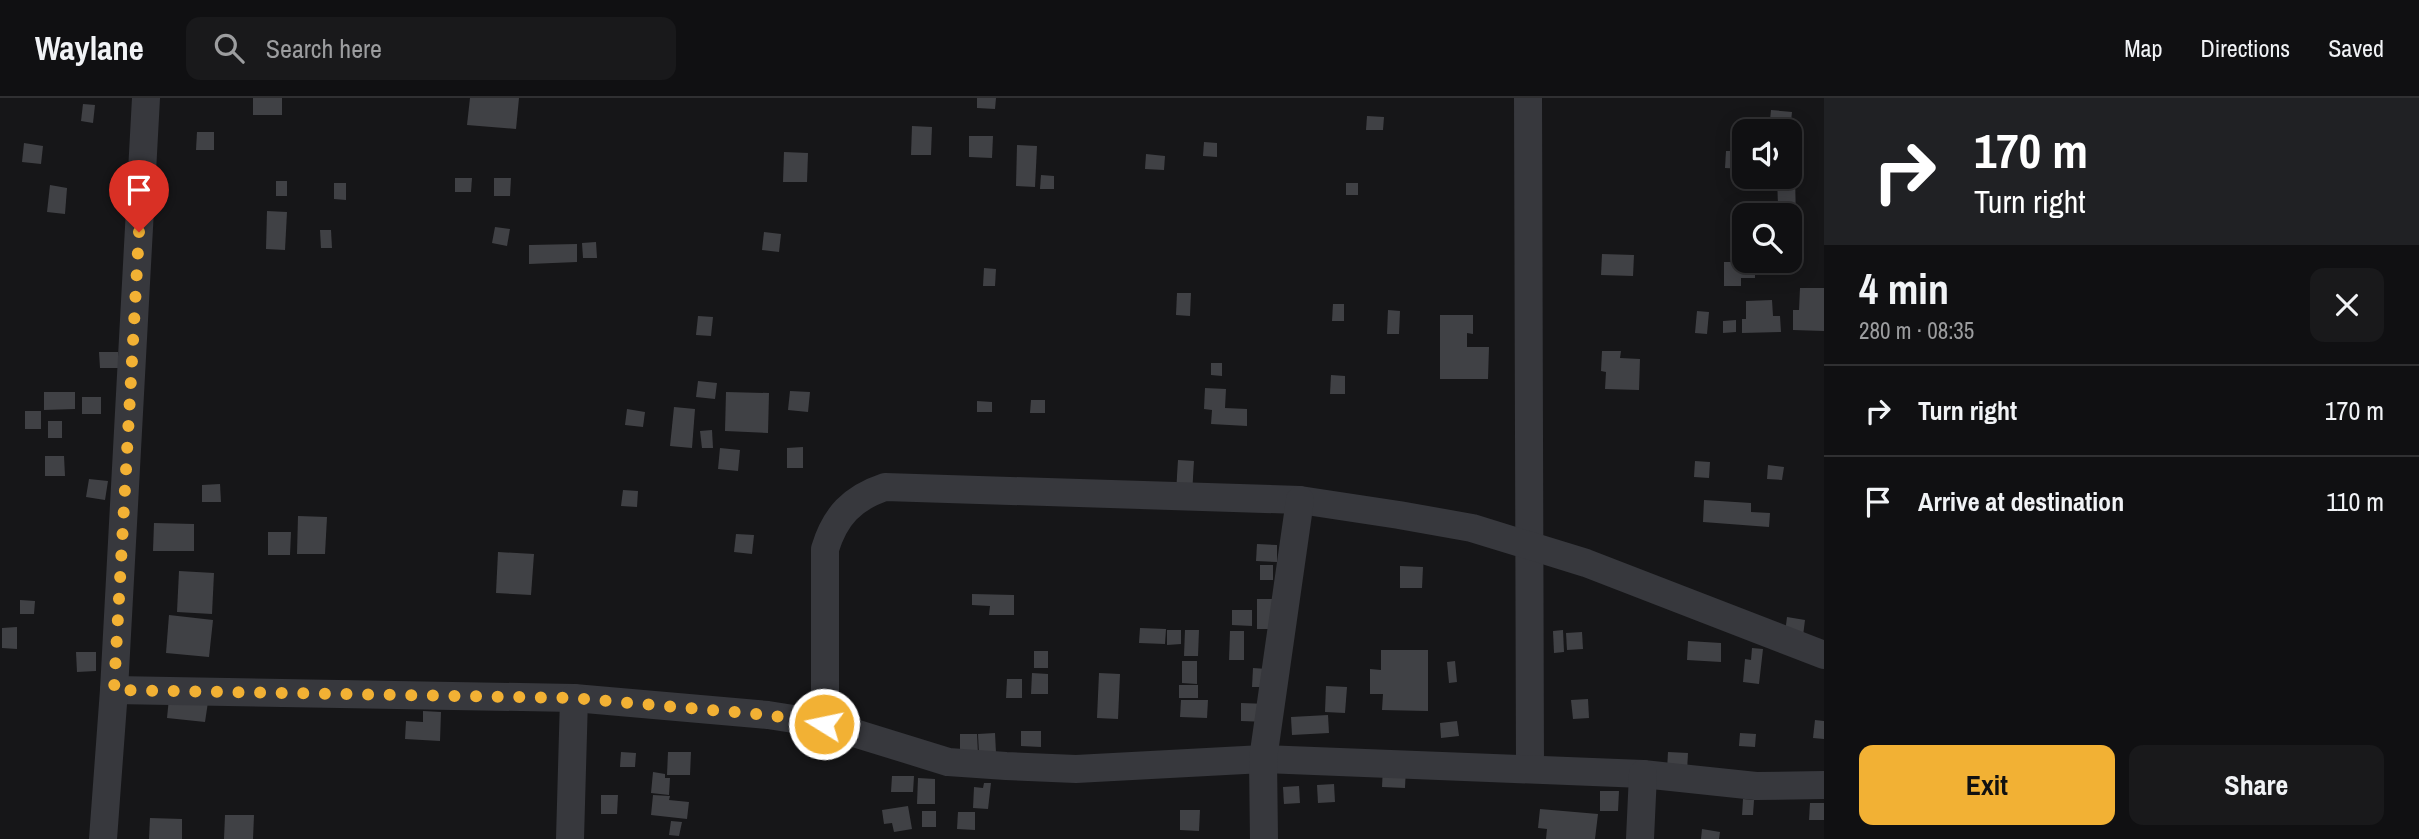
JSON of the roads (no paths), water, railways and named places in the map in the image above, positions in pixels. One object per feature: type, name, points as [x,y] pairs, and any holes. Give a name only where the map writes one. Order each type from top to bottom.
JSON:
[{"type":"street","points":[[103,839],[114,690],[146,98]]},
{"type":"street","points":[[1528,98],[1530,769]]},
{"type":"street","points":[[824,724],[825,549],[839,516],[852,502],[885,487],[1300,500],[1472,528],[1586,563],[1824,655]]},
{"type":"street","points":[[1264,839],[1263,759],[1300,500]]},
{"type":"street","points":[[114,690],[574,698],[768,715],[824,724],[948,762],[983,764],[1076,769],[1263,759],[1643,774],[1756,786],[1824,785]]},
{"type":"street","points":[[570,839],[574,698]]},
{"type":"street","points":[[1640,839],[1643,774]]}]
